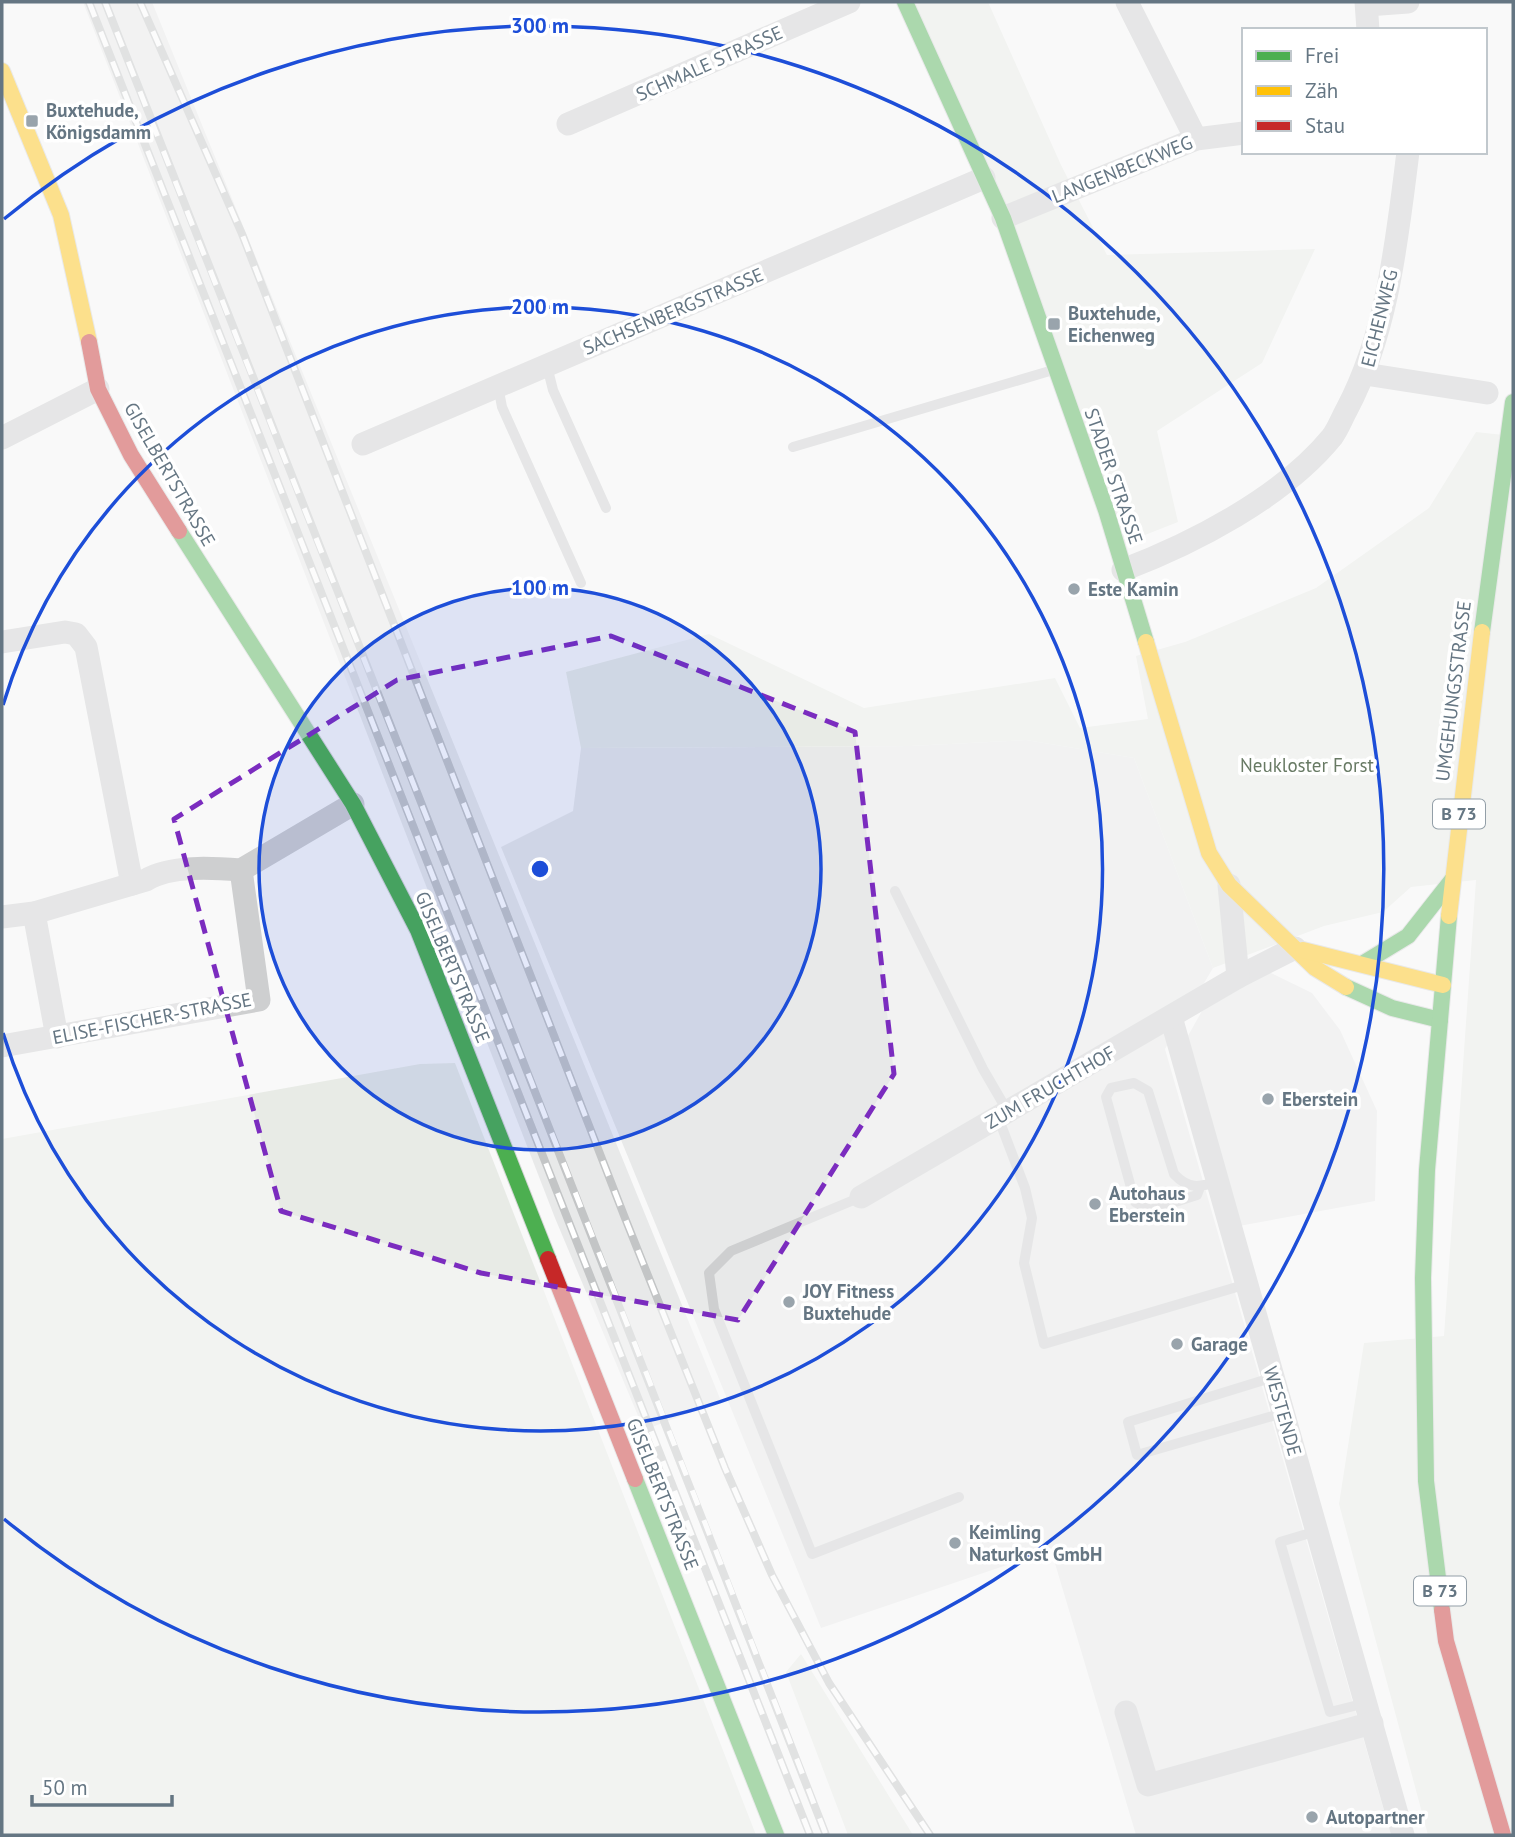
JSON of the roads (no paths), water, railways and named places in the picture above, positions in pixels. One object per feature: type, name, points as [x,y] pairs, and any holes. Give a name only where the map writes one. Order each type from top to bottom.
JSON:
[{"type":"street","name":"SCHMALE STRASSE","points":[[568,124],[849,2]]},
{"type":"street","name":"STADER STRASSE","points":[[905,2],[1003,218],[1124,570],[1209,853],[1229,885],[1315,968],[1347,988],[1410,1014],[1440,1020]]},
{"type":"street","points":[[1127,2],[1195,139]]},
{"type":"street","points":[[1368,28],[1366,4],[1408,2]]},
{"type":"street","name":"GISELBERTSTRASSE","points":[[2,71],[61,215],[76,272],[98,389],[131,455],[353,804],[418,930],[776,1835]]},
{"type":"street","name":"LANGENBECKWEG","points":[[1003,218],[1195,139],[1242,134]]},
{"type":"street","name":"EICHENWEG","points":[[1124,570],[1167,554],[1282,485],[1332,436],[1366,374],[1396,253],[1408,154]]},
{"type":"street","name":"SACHSENBERGSTRASSE","points":[[363,444],[984,177]]},
{"type":"street","points":[[1366,374],[1487,393]]},
{"type":"street","points":[[2,438],[98,389]]},
{"type":"street","name":"UMGEHUNGSSTRASSE","points":[[1443,985],[1466,747],[1513,402]]},
{"type":"street","points":[[2,642],[65,632],[76,634],[86,647],[132,884]]},
{"type":"street","points":[[2,917],[34,913],[132,884],[156,874],[220,868],[241,870],[353,804]]},
{"type":"street","name":"ELISE-FISCHER-STRASSE","points":[[2,1046],[259,1000],[241,870]]},
{"type":"street","points":[[1362,964],[1408,936],[1452,880]]},
{"type":"street","points":[[1229,885],[1238,976]]},
{"type":"street","points":[[34,913],[57,1037]]},
{"type":"street","points":[[1295,948],[1443,985]]},
{"type":"street","name":"ZUM FRUCHTHOF","points":[[861,1197],[1238,976],[1295,948]]},
{"type":"street","name":"B 73","points":[[1443,985],[1423,1256],[1426,1481],[1446,1641],[1503,1835]]},
{"type":"street","name":"WESTENDE","points":[[1171,1017],[1209,1184],[1247,1284],[1404,1835]]},
{"type":"street","points":[[1126,1712],[1148,1786],[1369,1713]]},
{"type":"lane","points":[[547,366],[553,390],[606,508]]},
{"type":"lane","points":[[793,447],[1056,370]]},
{"type":"lane","points":[[498,386],[502,407],[581,583]]},
{"type":"lane","points":[[895,891],[1003,1114],[1032,1217],[1024,1263],[1044,1343],[1247,1284]]},
{"type":"lane","points":[[1135,1083],[1148,1091],[1174,1174],[1183,1184],[1209,1184],[1187,1200],[1150,1210],[1135,1202],[1106,1097],[1111,1088],[1135,1083]]},
{"type":"lane","points":[[861,1197],[731,1251],[709,1273],[714,1309],[812,1554],[959,1497]]},
{"type":"lane","points":[[1274,1377],[1128,1422],[1137,1455],[1283,1413]]},
{"type":"lane","points":[[1317,1531],[1280,1542],[1300,1616],[1330,1712],[1369,1713]]},
{"type":"railway","points":[[89,2],[810,1835]]},
{"type":"railway","points":[[105,2],[826,1835]]},
{"type":"railway","points":[[140,2],[242,234],[725,1468],[772,1575],[829,1683],[930,1835]]},
{"type":"place","name":"Buxtehude, Königsdamm","points":[[32,121]]},
{"type":"place","name":"Buxtehude, Eichenweg","points":[[1054,324]]},
{"type":"place","name":"Este Kamin","points":[[1074,589]]},
{"type":"place","name":"Eberstein","points":[[1268,1099]]},
{"type":"place","name":"Autohaus Eberstein","points":[[1095,1204]]},
{"type":"place","name":"JOY Fitness Buxtehude","points":[[789,1302]]},
{"type":"place","name":"Garage","points":[[1177,1344]]},
{"type":"place","name":"Keimling Naturkost GmbH","points":[[955,1543]]},
{"type":"place","name":"Autopartner","points":[[1312,1817]]},
{"type":"park label","name":"Neukloster Forst","points":[[1307,765]]}]
